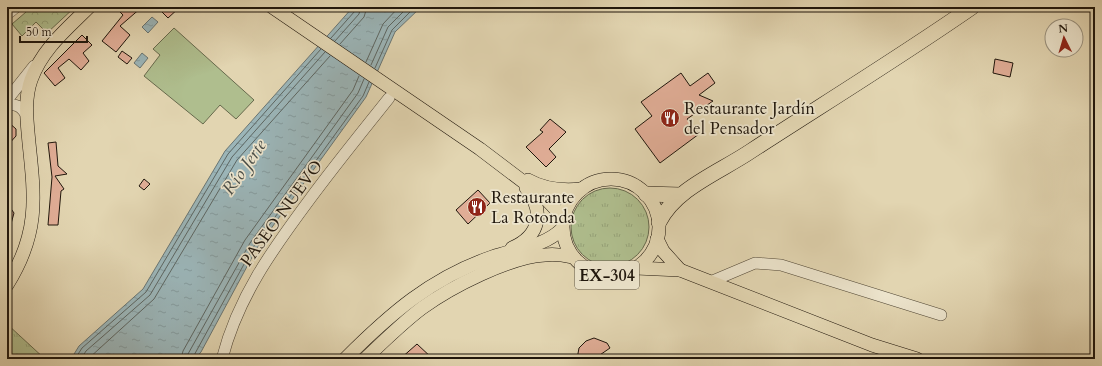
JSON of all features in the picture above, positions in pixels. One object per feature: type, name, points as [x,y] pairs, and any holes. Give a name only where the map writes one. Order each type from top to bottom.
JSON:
[{"type":"highway","points":[[658,222],[664,212],[680,195],[730,165],[972,7]]},
{"type":"highway","points":[[646,194],[680,195]]},
{"type":"main road","points":[[7,285],[18,268],[33,219],[35,198],[26,114],[27,93],[32,78],[45,51],[89,7]]},
{"type":"main road","points":[[272,7],[480,149],[546,199],[563,223]]},
{"type":"main road","points":[[499,164],[534,183],[565,190],[581,190]]},
{"type":"main road","points":[[346,359],[406,303],[440,281],[520,244],[534,230],[538,215],[537,205],[517,177]]},
{"type":"main road","points":[[492,257],[540,244],[554,236],[563,223],[570,202],[581,190],[593,182],[621,180],[646,194]]},
{"type":"main road","name":"EX-304","points":[[563,223],[565,244],[572,257],[588,270],[597,274],[617,275],[636,268],[647,259],[657,239],[658,222],[654,207],[646,194]]},
{"type":"main road","points":[[657,239],[663,251],[680,270]]},
{"type":"main road","name":"EX-304","points":[[365,359],[421,309],[449,289],[496,268],[530,258],[543,255],[572,257]]},
{"type":"main road","points":[[636,268],[680,270],[872,345],[916,359]]},
{"type":"street","points":[[7,100],[45,51]]},
{"type":"street","name":"PASEO NUEVO","points":[[222,359],[228,338],[248,290],[266,260],[324,180],[389,98]]},
{"type":"street","points":[[7,105],[14,104],[20,106],[26,114]]},
{"type":"street","points":[[710,282],[755,263],[781,265],[942,315]]},
{"type":"green space","points":[[25,7],[75,7],[47,33],[36,22],[22,36],[12,24],[26,12],[23,9]]},
{"type":"green space","points":[[174,28],[254,100],[236,119],[220,105],[203,124],[144,76],[160,55],[153,49]]},
{"type":"green space","points":[[610,188],[625,191],[638,199],[646,212],[649,227],[646,242],[638,255],[625,263],[610,266],[595,263],[582,255],[574,242],[571,227],[574,212],[582,199],[595,191]]},
{"type":"green space","points":[[7,324],[45,359],[16,359],[7,350]]},
{"type":"water","name":"Río Jerte","points":[[353,7],[421,7],[395,32],[366,97],[257,248],[201,352],[195,359],[71,359],[79,346],[143,289],[225,151]]},
{"type":"water","points":[[152,17],[158,22],[148,33],[142,27]]},
{"type":"water","points":[[142,53],[148,58],[140,68],[134,63]]},
{"type":"building","points":[[115,7],[142,7],[120,26],[130,35],[116,52],[102,41],[123,15]]},
{"type":"building","points":[[157,7],[180,7],[168,18]]},
{"type":"building","points":[[82,35],[92,45],[83,53],[89,61],[81,70],[69,59],[58,68],[65,78],[55,86],[44,73]]},
{"type":"building","points":[[122,51],[132,58],[127,64],[118,57]]},
{"type":"building","points":[[995,59],[1013,63],[1010,77],[993,73]]},
{"type":"building","name":"Restaurante Jardín del Pensador","points":[[681,73],[690,86],[708,73],[715,83],[699,95],[713,101],[687,119],[699,134],[660,163],[635,129],[652,116],[641,102]]},
{"type":"building","points":[[550,119],[566,132],[549,149],[556,157],[546,167],[526,147],[543,132],[540,130]]},
{"type":"building","points":[[7,121],[16,129],[16,136],[7,146]]},
{"type":"building","points":[[56,142],[58,166],[67,174],[55,176],[64,189],[61,191],[58,225],[48,225],[52,177],[48,143]]},
{"type":"building","points":[[144,179],[150,184],[144,190],[139,186]]},
{"type":"building","points":[[478,190],[490,203],[468,224],[456,210]]},
{"type":"building","points":[[7,203],[14,213],[9,231],[7,231]]},
{"type":"building","points":[[594,338],[607,343],[610,348],[594,359],[577,359],[579,348],[586,341]]},
{"type":"building","points":[[417,344],[433,359],[400,359]]},
{"type":"place","name":"Restaurante Jardín del Pensador","points":[[670,118]]},
{"type":"place","name":"Restaurante La Rotonda","points":[[477,207]]}]
